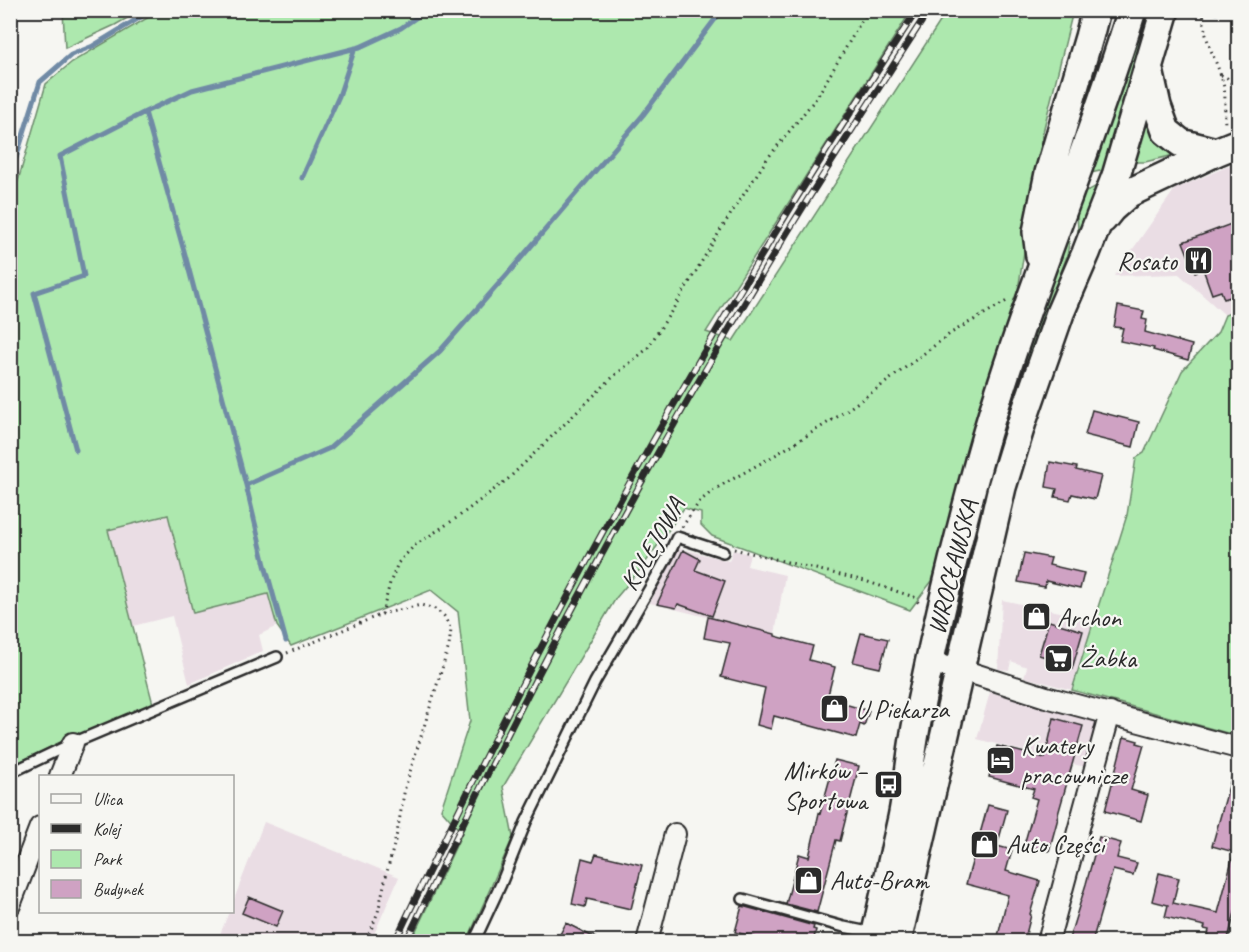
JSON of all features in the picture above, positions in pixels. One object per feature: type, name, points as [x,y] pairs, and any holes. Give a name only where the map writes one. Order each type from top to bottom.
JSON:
[{"type":"main road","points":[[1041,272],[1037,232],[1049,173],[1096,10]]},
{"type":"main road","points":[[1070,197],[1132,10]]},
{"type":"main road","name":"WROCŁAWSKA","points":[[882,939],[959,669],[1002,487],[1066,297],[1116,176],[1165,10]]},
{"type":"main road","points":[[1149,66],[1157,106],[1166,131],[1181,143],[1229,147]]},
{"type":"main road","points":[[1061,132],[1062,163],[1070,197]]},
{"type":"main road","points":[[1070,197],[1088,184],[1229,147]]},
{"type":"main road","points":[[1099,219],[1129,193],[1229,147]]},
{"type":"main road","name":"WROCŁAWSKA","points":[[882,939],[918,713],[957,544],[995,407],[1041,272],[1070,197]]},
{"type":"main road","name":"WROCŁAWSKA","points":[[1066,297],[1074,249],[1070,197]]},
{"type":"street","points":[[929,663],[959,669],[1046,697],[1239,748]]},
{"type":"street","points":[[1048,942],[1110,713]]},
{"type":"street","points":[[61,775],[73,743]]},
{"type":"street","points":[[10,905],[39,830]]},
{"type":"street","points":[[647,942],[675,834]]},
{"type":"lane","points":[[677,537],[723,552]]},
{"type":"lane","name":"KOLEJOWA","points":[[474,942],[526,822],[590,692],[677,537]]},
{"type":"lane","points":[[10,773],[73,743],[277,657]]},
{"type":"lane","points":[[743,899],[882,939]]},
{"type":"path","points":[[382,614],[398,563],[414,546],[458,518],[508,479],[614,376],[647,349],[767,159],[816,97],[868,10]]},
{"type":"path","points":[[1204,10],[1203,18],[1207,38],[1224,88],[1229,147]]},
{"type":"path","points":[[1219,74],[1227,78],[1239,90]]},
{"type":"path","name":"KOLEJOWA","points":[[677,537],[700,501],[715,489],[837,417],[951,333],[1013,297]]},
{"type":"path","points":[[723,552],[731,548],[865,581],[914,597],[924,612]]},
{"type":"path","points":[[277,657],[382,614],[421,605],[435,609],[444,616],[451,630],[405,788],[378,912],[366,942]]},
{"type":"shaded area","points":[[1238,162],[1238,310],[1225,315],[1179,274],[1114,276],[1175,189]]},
{"type":"shaded area","points":[[168,515],[193,613],[268,594],[277,626],[259,635],[263,651],[189,684],[172,616],[133,626],[107,530]]},
{"type":"shaded area","points":[[679,548],[729,561],[733,550],[750,554],[747,566],[785,575],[775,634],[650,603]]},
{"type":"shaded area","points":[[1002,600],[1094,619],[1072,690],[1024,677],[1027,667],[1011,661],[1009,670],[998,669]]},
{"type":"shaded area","points":[[990,692],[1098,722],[1085,767],[977,739]]},
{"type":"shaded area","points":[[264,822],[399,877],[371,941],[217,942],[229,913],[234,913],[234,899]]},
{"type":"green space","points":[[63,10],[140,11],[65,48]]},
{"type":"green space","points":[[159,11],[911,11],[706,332],[733,341],[947,11],[1073,11],[1043,132],[1018,290],[932,581],[910,610],[712,536],[701,525],[701,513],[684,508],[643,566],[616,598],[503,787],[513,837],[467,941],[411,941],[462,833],[441,809],[470,721],[458,612],[431,590],[291,646],[277,626],[268,594],[193,613],[168,515],[108,530],[153,704],[11,766],[11,205],[46,84],[72,62]]},
{"type":"green space","points":[[1143,11],[1153,11],[1105,170],[1090,173]]},
{"type":"green space","points":[[1147,110],[1178,154],[1145,162],[1133,162]]},
{"type":"green space","points":[[1098,187],[1078,239],[1078,199]]},
{"type":"green space","points":[[1068,234],[1067,256],[1027,363],[1020,361]]},
{"type":"green space","points":[[1238,310],[1238,736],[1072,690],[1127,515],[1136,458],[1144,453],[1182,371],[1218,332],[1225,315]]},
{"type":"building","points":[[1239,221],[1239,294],[1224,299],[1221,291],[1212,294],[1203,269],[1195,272],[1183,242]]},
{"type":"building","points":[[1118,306],[1144,311],[1142,319],[1147,320],[1145,332],[1192,345],[1188,360],[1153,350],[1154,348],[1120,341],[1123,328],[1114,327]]},
{"type":"building","points":[[1092,410],[1139,422],[1133,447],[1085,435]]},
{"type":"building","points":[[1050,462],[1077,467],[1076,470],[1101,476],[1095,499],[1072,494],[1070,500],[1055,497],[1057,489],[1046,487]]},
{"type":"building","points":[[683,550],[700,559],[695,570],[725,581],[712,616],[678,604],[676,608],[657,604]]},
{"type":"building","points":[[1024,553],[1051,558],[1049,565],[1084,573],[1080,589],[1046,581],[1045,587],[1018,582]]},
{"type":"building","points":[[708,617],[813,646],[809,660],[835,667],[827,699],[869,711],[864,726],[860,724],[856,738],[774,716],[771,729],[757,725],[765,688],[721,677],[730,643],[704,638]]},
{"type":"building","points":[[1049,621],[1083,631],[1072,669],[1048,662],[1049,658],[1039,655]]},
{"type":"building","points":[[861,633],[888,639],[880,668],[853,662]]},
{"type":"building","points":[[1054,718],[1083,726],[1049,851],[1024,845],[1037,799],[1031,797],[1034,789],[989,777],[997,746],[1045,758]]},
{"type":"building","points":[[1124,737],[1144,745],[1131,790],[1148,795],[1141,821],[1105,811]]},
{"type":"building","points":[[835,760],[859,766],[840,841],[836,840],[817,912],[786,904],[799,854],[809,857]]},
{"type":"building","points":[[1235,765],[1239,766],[1239,898],[1227,942],[1206,942],[1209,930],[1204,929],[1205,926],[1165,917],[1168,905],[1152,901],[1159,873],[1179,878],[1173,903],[1218,913],[1234,852],[1212,846]]},
{"type":"building","points":[[988,805],[1007,810],[997,846],[1012,850],[1006,871],[1040,881],[1024,942],[998,936],[1008,895],[966,884]]},
{"type":"building","points":[[1099,837],[1121,843],[1117,858],[1137,863],[1133,875],[1113,870],[1092,942],[1068,942],[1086,884]]},
{"type":"building","points":[[596,854],[642,865],[631,909],[587,899],[585,907],[572,904],[582,858],[593,861]]},
{"type":"building","points":[[249,897],[283,911],[276,927],[242,913]]},
{"type":"building","points":[[742,906],[814,926],[813,929],[816,930],[813,942],[773,942],[735,932]]},
{"type":"building","points":[[566,923],[603,942],[556,942]]},
{"type":"waterway","points":[[10,177],[40,82],[71,55],[93,46],[152,10]]},
{"type":"waterway","points":[[286,641],[184,251],[145,112],[192,90],[360,47],[401,28],[427,10]]},
{"type":"waterway","points":[[246,485],[330,448],[440,351],[643,115],[722,10]]},
{"type":"waterway","points":[[302,178],[339,96],[355,48]]},
{"type":"waterway","points":[[76,450],[34,293],[84,276],[60,156],[145,112]]},
{"type":"railway","points":[[395,942],[525,678],[662,425],[778,228],[917,10]]},
{"type":"railway","points":[[406,942],[495,759],[637,490],[790,228],[929,10]]},
{"type":"place","name":"Rosato","points":[[1198,261]]},
{"type":"place","name":"Archon","points":[[1036,617]]},
{"type":"place","name":"Żabka","points":[[1059,658]]},
{"type":"place","name":"U Piekarza","points":[[834,709]]},
{"type":"place","name":"Kwatery pracownicze","points":[[1000,760]]},
{"type":"place","name":"Mirków – Sportowa","points":[[888,785]]},
{"type":"place","name":"Auto Części","points":[[985,844]]},
{"type":"place","name":"Auto-Bram","points":[[809,880]]}]
